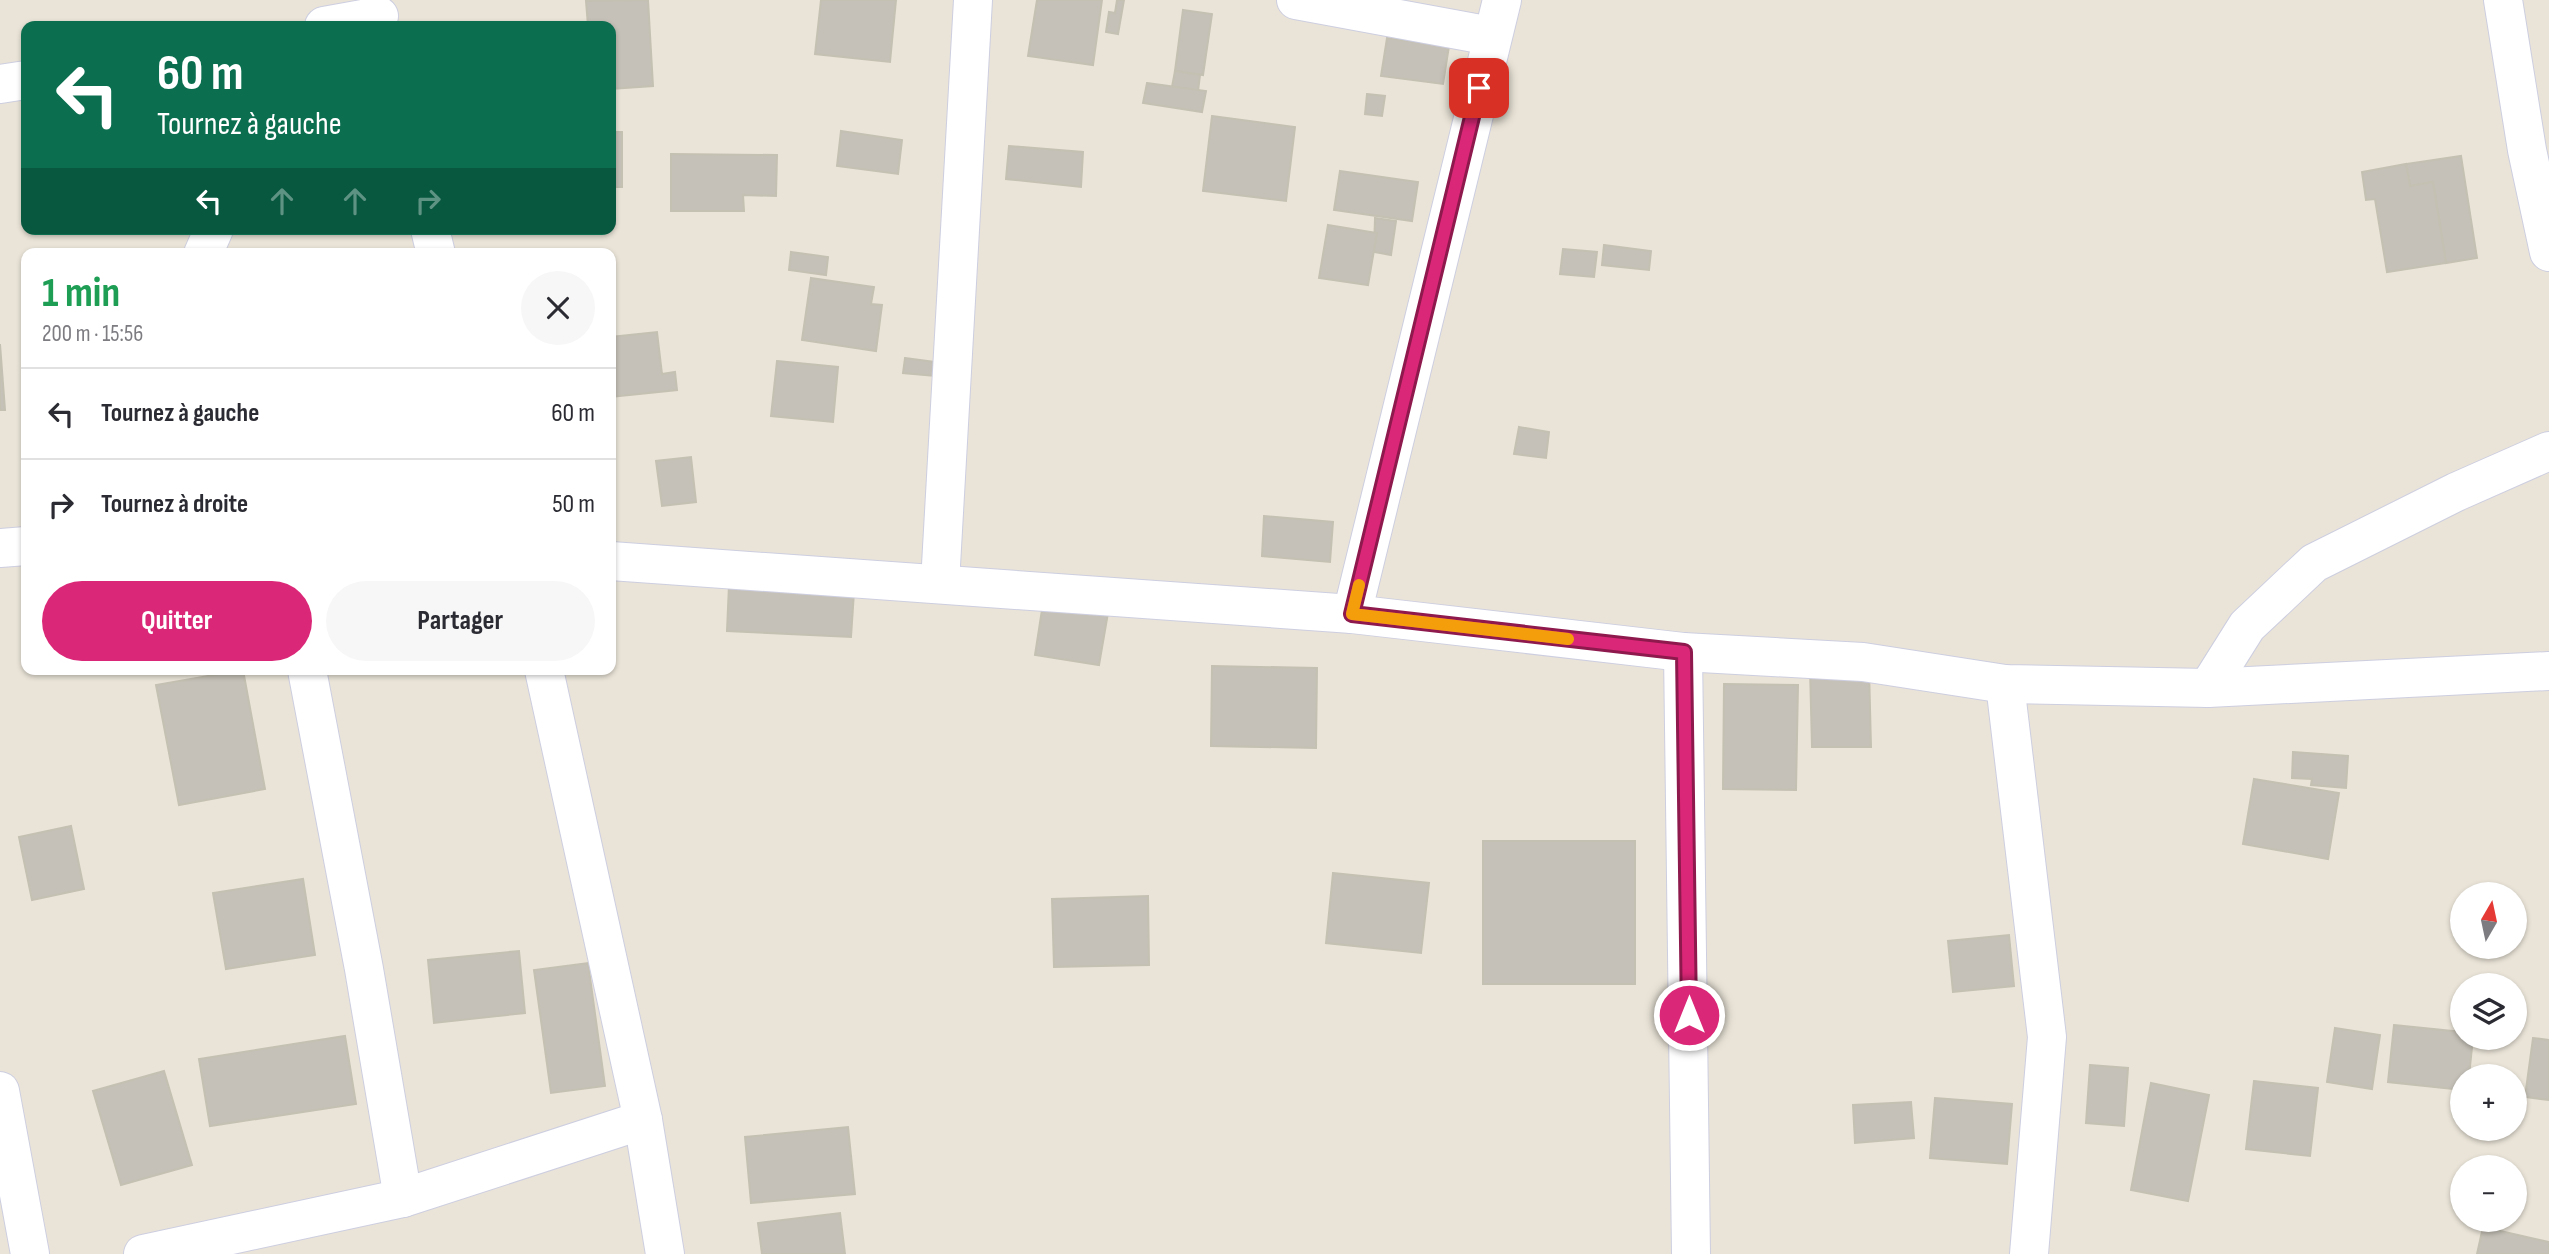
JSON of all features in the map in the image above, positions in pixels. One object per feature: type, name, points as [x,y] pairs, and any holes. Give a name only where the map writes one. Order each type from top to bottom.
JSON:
[{"type":"street","points":[[940,583],[973,0]]},
{"type":"street","points":[[1296,0],[1491,36]]},
{"type":"street","points":[[1352,614],[1491,36],[1502,0]]},
{"type":"street","points":[[2503,0],[2538,148],[2549,252]]},
{"type":"street","points":[[0,84],[21,81]]},
{"type":"street","points":[[2208,688],[2247,626],[2314,563],[2456,492],[2549,451]]},
{"type":"street","points":[[616,561],[1352,614],[1684,652],[1863,662],[2006,684],[2208,688],[2549,671]]},
{"type":"street","points":[[1684,652],[1691,1254]]},
{"type":"street","points":[[308,675],[364,969],[403,1198]]},
{"type":"street","points":[[545,675],[643,1120],[664,1254]]},
{"type":"street","points":[[2006,684],[2048,1037],[2029,1254]]},
{"type":"street","points":[[0,1091],[30,1254]]},
{"type":"street","points":[[143,1254],[403,1198],[643,1120]]},
{"type":"building","points":[[648,0],[653,86],[616,89],[616,21],[588,21],[586,1]]},
{"type":"building","points":[[821,0],[896,0],[890,62],[815,54]]},
{"type":"building","points":[[1037,0],[1102,0],[1093,65],[1028,56]]},
{"type":"building","points":[[1117,0],[1124,0],[1118,34],[1106,32],[1109,12],[1115,13]]},
{"type":"building","points":[[1183,10],[1212,14],[1203,75],[1175,71]]},
{"type":"building","points":[[1387,38],[1449,46],[1443,84],[1381,76]]},
{"type":"building","points":[[1175,71],[1200,75],[1198,91],[1172,87]]},
{"type":"building","points":[[1147,83],[1206,91],[1202,112],[1143,103]]},
{"type":"building","points":[[1367,94],[1385,96],[1382,116],[1365,114]]},
{"type":"building","points":[[1212,116],[1295,127],[1286,201],[1203,191]]},
{"type":"building","points":[[841,131],[902,140],[898,174],[837,166]]},
{"type":"building","points":[[616,132],[622,132],[622,187],[616,187]]},
{"type":"building","points":[[1009,146],[1083,152],[1081,187],[1006,179]]},
{"type":"building","points":[[671,154],[777,155],[776,196],[743,195],[744,211],[671,211]]},
{"type":"building","points":[[2461,156],[2477,258],[2446,263],[2433,182],[2410,186],[2406,164]]},
{"type":"building","points":[[2406,164],[2410,186],[2433,182],[2446,263],[2387,272],[2375,199],[2366,200],[2362,172]]},
{"type":"building","points":[[1340,171],[1418,182],[1412,221],[1334,210]]},
{"type":"building","points":[[1375,218],[1396,221],[1391,255],[1374,252]]},
{"type":"building","points":[[1328,225],[1377,233],[1368,285],[1319,278]]},
{"type":"building","points":[[1604,245],[1651,251],[1649,270],[1602,265]]},
{"type":"building","points":[[1563,249],[1597,252],[1594,277],[1560,274]]},
{"type":"building","points":[[791,252],[828,257],[826,275],[789,270]]},
{"type":"building","points":[[811,278],[874,287],[871,304],[882,305],[876,351],[802,340]]},
{"type":"building","points":[[657,332],[662,374],[675,372],[677,390],[616,396],[616,336]]},
{"type":"building","points":[[0,344],[5,410],[0,410]]},
{"type":"building","points":[[905,358],[936,362],[935,376],[903,373]]},
{"type":"building","points":[[777,361],[838,367],[833,422],[771,416]]},
{"type":"building","points":[[1519,427],[1549,432],[1546,458],[1514,454]]},
{"type":"building","points":[[691,457],[696,502],[662,506],[656,461]]},
{"type":"building","points":[[1264,516],[1333,522],[1330,562],[1262,556]]},
{"type":"building","points":[[729,585],[854,592],[851,637],[727,631]]},
{"type":"building","points":[[1044,597],[1109,607],[1099,665],[1035,655]]},
{"type":"building","points":[[1212,666],[1317,668],[1316,748],[1211,746]]},
{"type":"building","points":[[1869,668],[1871,747],[1812,747],[1810,669]]},
{"type":"building","points":[[214,675],[244,675],[265,789],[179,805],[156,685]]},
{"type":"building","points":[[1724,684],[1798,685],[1796,790],[1723,789]]},
{"type":"building","points":[[2293,752],[2348,756],[2346,788],[2311,785],[2312,779],[2292,778]]},
{"type":"building","points":[[2254,779],[2339,793],[2328,859],[2243,844]]},
{"type":"building","points":[[71,826],[84,889],[32,900],[19,837]]},
{"type":"building","points":[[1483,841],[1635,841],[1635,984],[1483,984]]},
{"type":"building","points":[[1333,873],[1429,883],[1421,953],[1326,943]]},
{"type":"building","points":[[303,879],[315,955],[226,969],[213,893]]},
{"type":"building","points":[[1148,896],[1149,965],[1054,967],[1052,899]]},
{"type":"building","points":[[2009,935],[2014,986],[1953,992],[1948,941]]},
{"type":"building","points":[[519,951],[525,1013],[434,1023],[428,960]]},
{"type":"building","points":[[588,963],[605,1086],[551,1093],[534,970]]},
{"type":"building","points":[[2394,1025],[2450,1031],[2450,1050],[2472,1050],[2470,1064],[2450,1064],[2450,1089],[2388,1082]]},
{"type":"building","points":[[2335,1028],[2380,1035],[2372,1089],[2327,1082]]},
{"type":"building","points":[[345,1036],[356,1104],[210,1126],[199,1059]]},
{"type":"building","points":[[2533,1038],[2549,1040],[2549,1100],[2527,1097]]},
{"type":"building","points":[[2090,1065],[2128,1068],[2124,1126],[2086,1123]]},
{"type":"building","points":[[164,1071],[192,1165],[121,1185],[93,1091]]},
{"type":"building","points":[[2254,1081],[2318,1088],[2310,1156],[2246,1149]]},
{"type":"building","points":[[2151,1083],[2209,1095],[2188,1201],[2131,1190]]},
{"type":"building","points":[[1935,1098],[2012,1104],[2007,1164],[1930,1158]]},
{"type":"building","points":[[1911,1102],[1914,1138],[1855,1143],[1853,1105]]},
{"type":"building","points":[[848,1127],[855,1194],[751,1203],[745,1137]]},
{"type":"building","points":[[840,1213],[845,1254],[762,1254],[758,1223]]},
{"type":"building","points":[[2482,1232],[2505,1232],[2549,1242],[2549,1254],[2477,1254]]},
{"type":"slow traffic","points":[[1359,585],[1352,614],[1568,639]]},
{"type":"route","points":[[1479,88],[1352,614],[1684,652],[1689,1015]]}]
